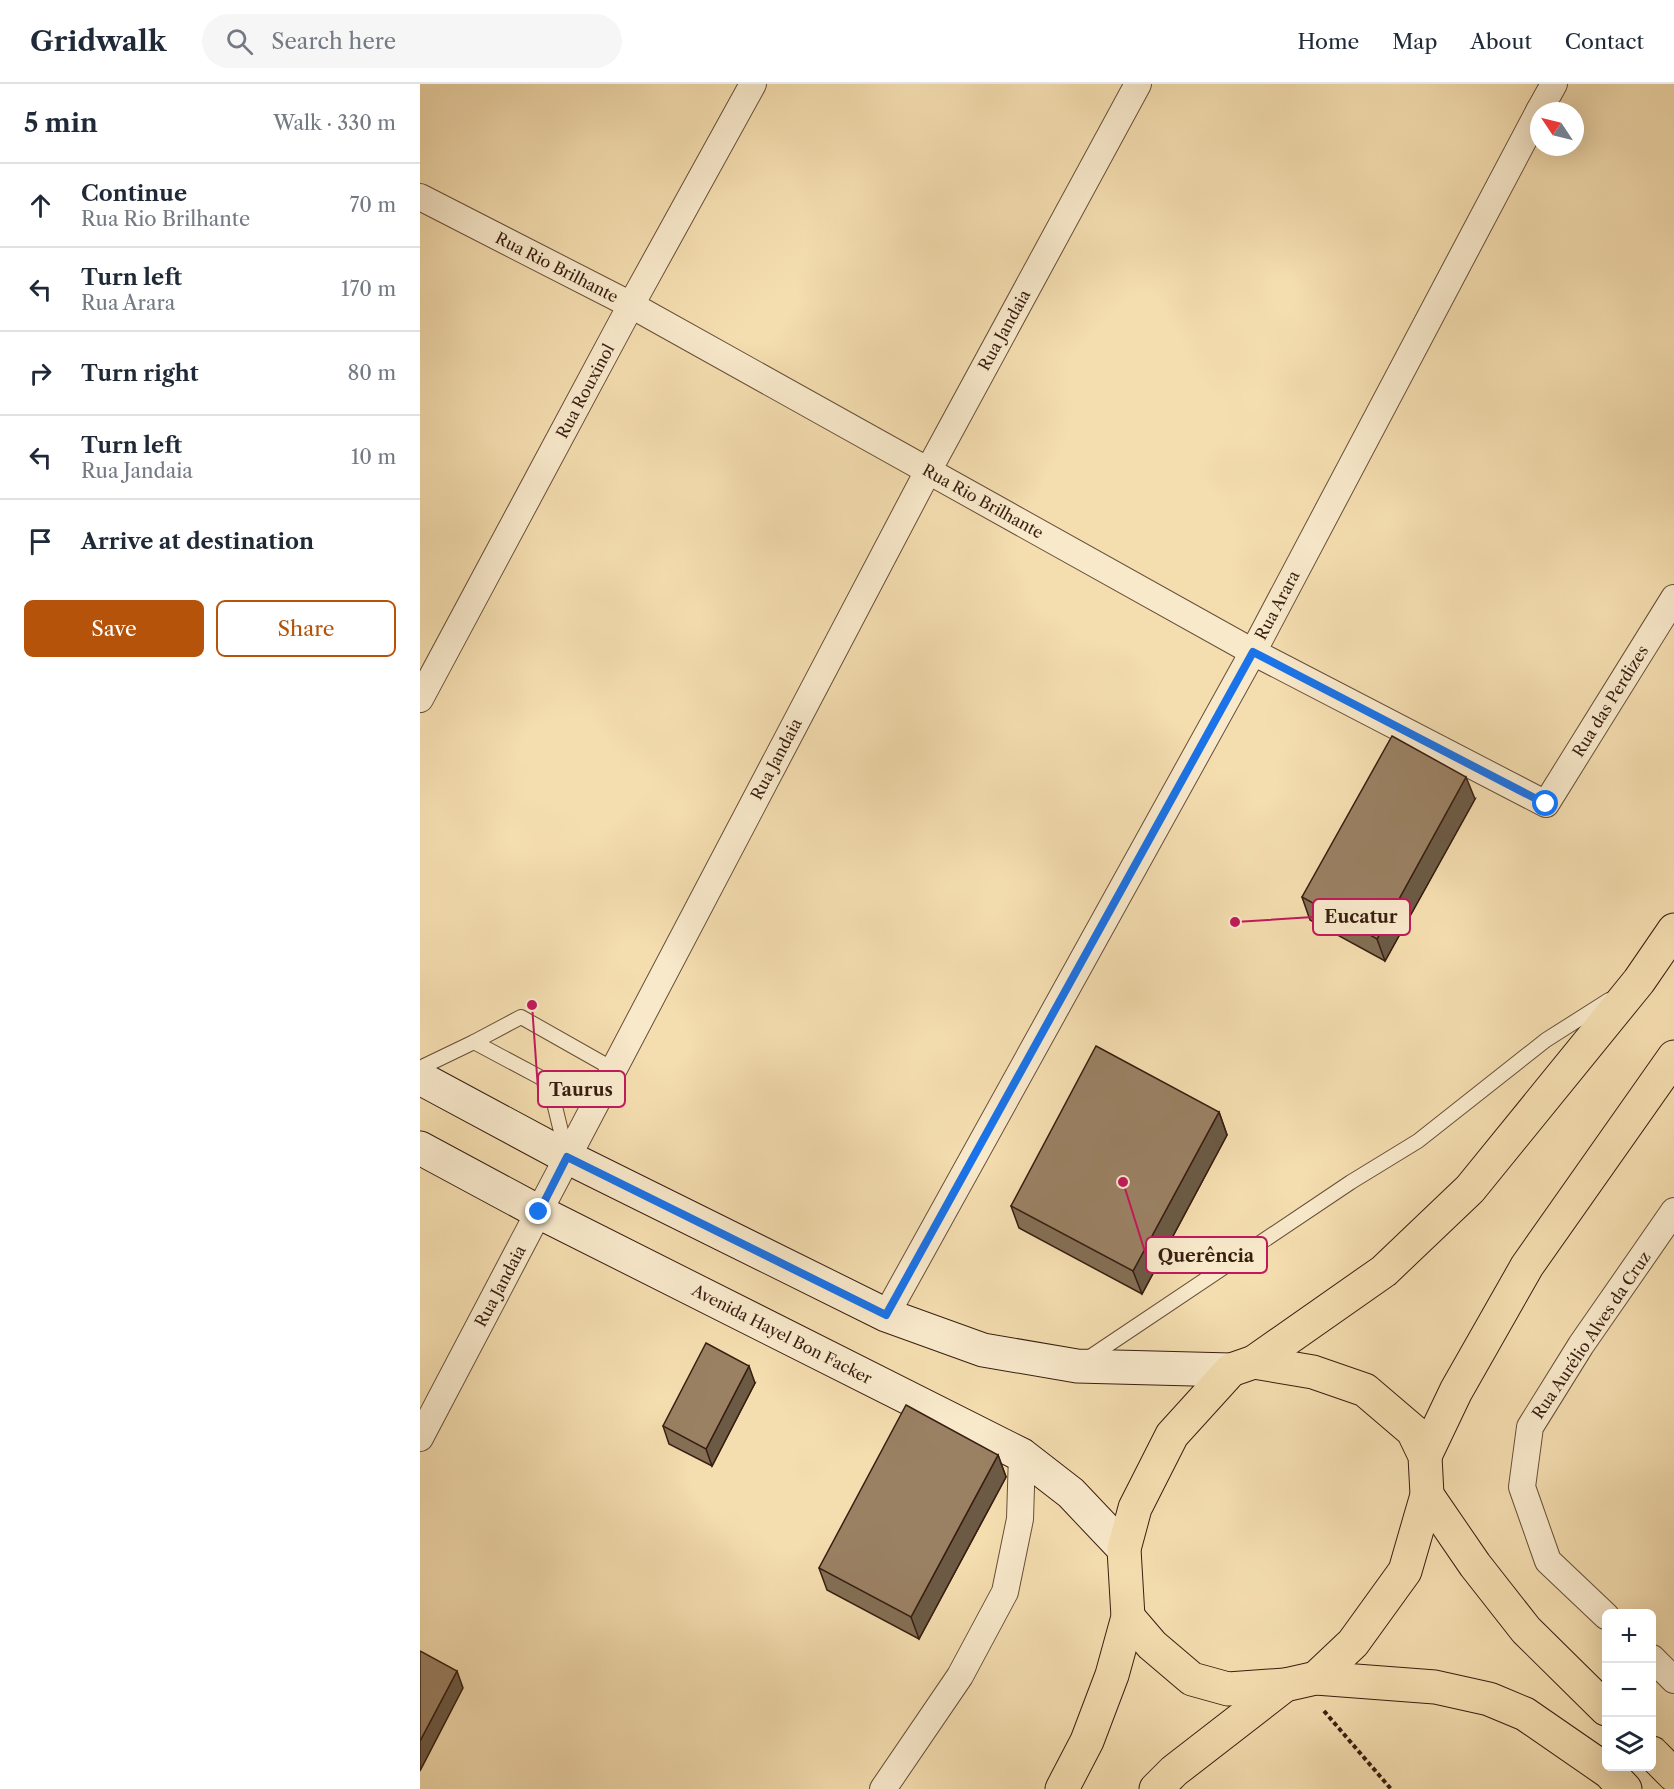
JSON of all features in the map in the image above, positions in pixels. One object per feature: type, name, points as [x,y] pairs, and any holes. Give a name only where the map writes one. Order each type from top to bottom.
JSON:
[{"type":"highway","points":[[1062,1789],[1087,1741],[1112,1675],[1128,1617],[1124,1549],[1136,1508],[1172,1435],[1243,1366],[1383,1271],[1470,1189],[1639,981],[1674,930]]},
{"type":"highway","points":[[1425,1456],[1456,1391],[1527,1266],[1674,1057]]},
{"type":"highway","points":[[1156,1789],[1174,1771],[1353,1643],[1405,1571],[1426,1495],[1425,1456],[1413,1431],[1365,1390],[1313,1372],[1243,1366]]},
{"type":"highway","points":[[1426,1495],[1475,1564],[1526,1629],[1602,1704]]},
{"type":"highway","points":[[1128,1617],[1152,1646],[1192,1679],[1228,1689],[1300,1682],[1435,1687],[1489,1699],[1525,1714],[1609,1772],[1624,1789]]},
{"type":"highway","points":[[1656,1757],[1674,1775]]},
{"type":"main road","points":[[420,1078],[567,1157],[886,1315],[983,1350],[1077,1366],[1243,1366]]},
{"type":"main road","name":"Avenida Hayel Bon Facker","points":[[420,1148],[539,1212],[1022,1455],[1071,1493],[1124,1549]]},
{"type":"street","name":"Rua Rouxinol","points":[[420,699],[631,305],[753,84]]},
{"type":"street","name":"Rua Jandaia","points":[[420,1438],[928,471],[1138,84]]},
{"type":"street","name":"Rua Arara","points":[[1544,102],[1554,84]]},
{"type":"street","name":"Rua Arara","points":[[886,1315],[1253,652],[1530,128]]},
{"type":"street","name":"Rua Rio Brilhante","points":[[420,197],[631,305],[1253,652],[1546,804]]},
{"type":"street","name":"Rua das Perdizes","points":[[1546,804],[1674,598]]},
{"type":"street","name":"Rua Aurélio Alves da Cruz","points":[[1602,1612],[1548,1561],[1522,1487],[1530,1427],[1581,1346],[1674,1211]]},
{"type":"street","points":[[883,1789],[960,1676],[1005,1592],[1020,1519],[1022,1455]]},
{"type":"street","points":[[1656,1662],[1674,1680]]},
{"type":"lane","points":[[1077,1366],[1341,1188],[1418,1142],[1546,1040],[1639,981]]},
{"type":"lane","points":[[420,1068],[521,1017],[613,1069]]},
{"type":"lane","points":[[474,1042],[549,1082],[567,1157]]},
{"type":"path","points":[[1300,1682],[1391,1789]]},
{"type":"building","points":[[1392,736],[1466,777],[1377,939],[1302,897]]},
{"type":"building","points":[[1096,1046],[1219,1112],[1133,1271],[1011,1206]]},
{"type":"building","points":[[706,1343],[749,1366],[706,1449],[663,1426]]},
{"type":"building","points":[[906,1405],[998,1455],[911,1617],[819,1568]]},
{"type":"building","points":[[420,1651],[457,1671],[420,1741]]},
{"type":"place","name":"Eucatur","points":[[1235,922]]},
{"type":"place","name":"Taurus","points":[[532,1005]]},
{"type":"place","name":"Querência","points":[[1123,1182]]},
{"type":"route","points":[[539,1212],[567,1157],[886,1315],[1253,652],[1546,804]]}]
